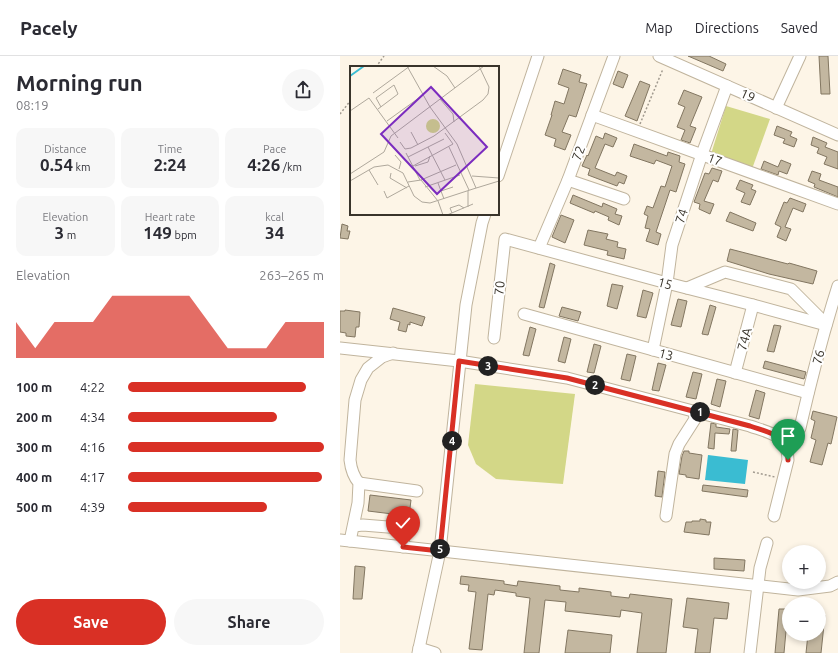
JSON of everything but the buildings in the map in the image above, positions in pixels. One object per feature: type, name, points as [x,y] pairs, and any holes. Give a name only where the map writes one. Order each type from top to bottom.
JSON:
[{"type":"street","points":[[499,173],[538,56]]},
{"type":"street","name":"72","points":[[539,248],[568,180],[614,56]]},
{"type":"street","points":[[776,108],[800,56]]},
{"type":"street","name":"19","points":[[663,58],[838,135]]},
{"type":"street","name":"74","points":[[653,350],[667,283],[672,245],[726,86]]},
{"type":"street","name":"17","points":[[592,115],[838,204]]},
{"type":"street","points":[[568,180],[624,199]]},
{"type":"street","points":[[435,653],[419,650],[440,551],[466,305],[485,215]]},
{"type":"street","name":"15","points":[[505,239],[826,325]]},
{"type":"street","name":"70","points":[[494,338],[505,239]]},
{"type":"street","points":[[687,288],[725,272],[791,289],[826,325]]},
{"type":"street","name":"76","points":[[800,428],[808,392],[838,286]]},
{"type":"street","name":"74A","points":[[735,373],[753,305]]},
{"type":"street","name":"13","points":[[524,314],[808,392]]},
{"type":"street","points":[[340,348],[459,361],[567,378],[750,426],[777,436],[786,445],[788,460],[774,516]]},
{"type":"street","points":[[394,353],[382,357],[368,368],[360,380],[354,400],[350,460],[351,470],[359,483],[358,503],[354,526],[345,541],[798,590],[830,586],[838,582]]},
{"type":"street","points":[[666,516],[675,454],[679,444],[695,419],[694,411]]},
{"type":"street","points":[[359,483],[417,491]]},
{"type":"street","points":[[354,526],[363,525],[400,528],[404,533],[403,547]]},
{"type":"street","points":[[750,653],[760,568],[767,543]]},
{"type":"path","points":[[377,66],[384,56]]},
{"type":"path","points":[[637,132],[663,58]]},
{"type":"path","points":[[340,114],[350,101]]},
{"type":"path","points":[[753,472],[783,479]]},
{"type":"green space","points":[[726,106],[770,119],[752,169],[711,154]]},
{"type":"green space","points":[[475,384],[575,394],[563,484],[496,479],[476,464],[468,445]]},
{"type":"water","points":[[708,455],[748,460],[745,484],[705,480]]},
{"type":"route","points":[[403,547],[440,551],[459,361],[567,378],[750,426],[777,436],[786,445],[788,460]]}]
